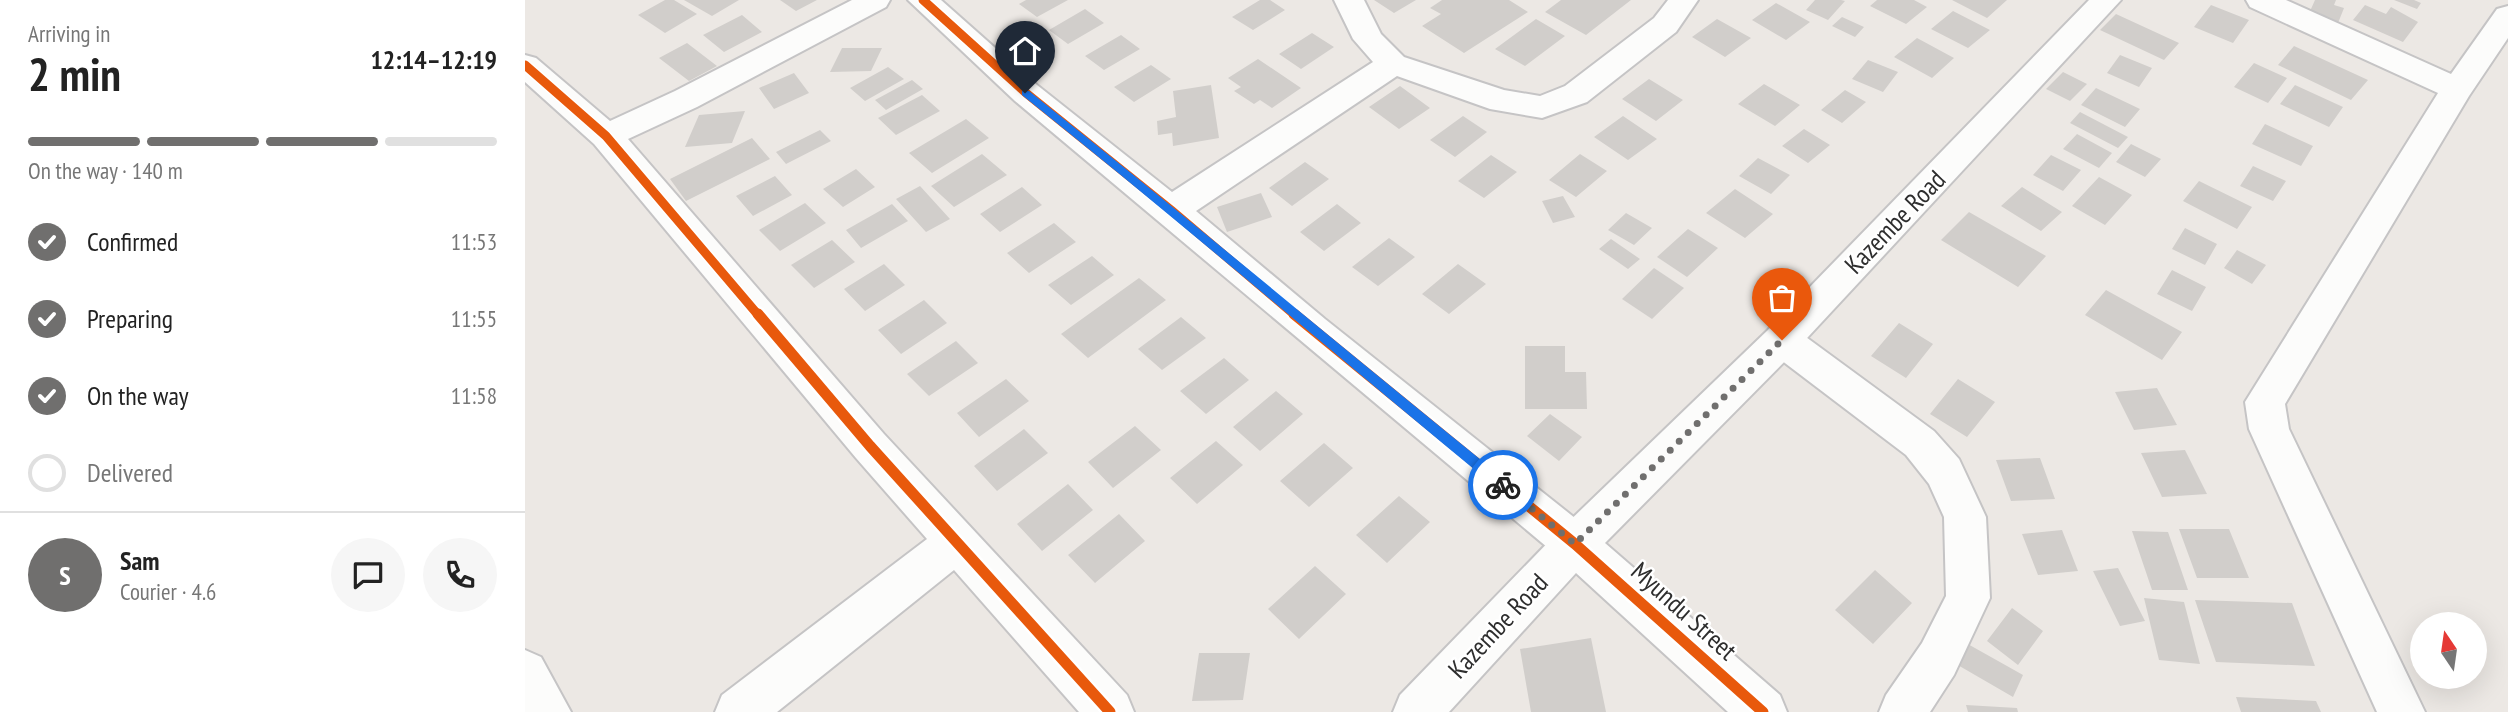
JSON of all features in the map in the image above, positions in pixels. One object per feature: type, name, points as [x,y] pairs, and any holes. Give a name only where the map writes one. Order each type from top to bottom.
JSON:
[{"type":"street","points":[[607,136],[687,99],[875,0]]},
{"type":"street","name":"Myundu Street","points":[[923,0],[1025,93],[1171,210],[1575,544],[1763,712]]},
{"type":"street","points":[[1349,0],[1368,39],[1393,64],[1501,101],[1542,107],[1576,94],[1665,25],[1683,0]]},
{"type":"street","name":"Kazembe Road","points":[[1417,712],[1575,544],[1782,340],[2106,0]]},
{"type":"street","points":[[2262,0],[2457,89]]},
{"type":"street","points":[[2401,712],[2269,429],[2265,402],[2457,89],[2508,16]]},
{"type":"street","points":[[1171,210],[1393,64]]},
{"type":"street","points":[[525,65],[607,136],[861,436],[1109,712]]},
{"type":"street","points":[[1782,340],[1920,443],[1944,472],[1965,517],[1968,598],[1938,659],[1903,712]]},
{"type":"street","points":[[739,712],[957,542]]},
{"type":"street","points":[[525,673],[547,712]]},
{"type":"building","points":[[665,0],[674,0],[697,14],[665,33],[638,15]]},
{"type":"building","points":[[684,0],[739,0],[712,16]]},
{"type":"building","points":[[780,0],[817,0],[796,11]]},
{"type":"building","points":[[1026,0],[1068,0],[1037,17],[1019,4]]},
{"type":"building","points":[[1260,0],[1270,0],[1285,10],[1253,30],[1232,17]]},
{"type":"building","points":[[1374,0],[1416,0],[1394,13]]},
{"type":"building","points":[[1442,0],[1509,0],[1528,12],[1464,53],[1422,26],[1441,14],[1430,8]]},
{"type":"building","points":[[1561,0],[1631,0],[1586,35],[1545,12]]},
{"type":"building","points":[[1815,0],[1845,1],[1828,20],[1806,10]]},
{"type":"building","points":[[1877,0],[1914,0],[1927,7],[1906,24],[1870,6]]},
{"type":"building","points":[[1952,0],[2007,0],[1987,18]]},
{"type":"building","points":[[2315,0],[2336,0],[2334,5],[2344,8],[2336,28],[2307,18]]},
{"type":"building","points":[[2394,0],[2414,0],[2421,3],[2417,9]]},
{"type":"building","points":[[1776,3],[1810,22],[1786,40],[1752,20]]},
{"type":"building","points":[[2211,5],[2249,20],[2233,43],[2194,27]]},
{"type":"building","points":[[2365,5],[2386,14],[2391,7],[2418,22],[2403,42],[2353,20]]},
{"type":"building","points":[[1085,9],[1104,23],[1068,44],[1049,30]]},
{"type":"building","points":[[1953,11],[1990,30],[1968,48],[1931,29]]},
{"type":"building","points":[[2116,14],[2179,43],[2164,60],[2100,30]]},
{"type":"building","points":[[742,15],[762,32],[724,52],[703,35]]},
{"type":"building","points":[[1842,17],[1864,27],[1855,37],[1832,26]]},
{"type":"building","points":[[1536,19],[1565,36],[1525,66],[1495,49]]},
{"type":"building","points":[[1717,19],[1751,38],[1725,57],[1692,37]]},
{"type":"building","points":[[1312,33],[1334,47],[1301,69],[1279,54]]},
{"type":"building","points":[[1121,35],[1140,49],[1104,70],[1085,56]]},
{"type":"building","points":[[1917,38],[1954,58],[1932,78],[1894,57]]},
{"type":"building","points":[[687,43],[717,66],[689,81],[659,58]]},
{"type":"building","points":[[2294,46],[2368,80],[2351,100],[2278,65]]},
{"type":"building","points":[[842,48],[882,48],[871,71],[830,72]]},
{"type":"building","points":[[2120,55],[2152,68],[2139,87],[2107,73]]},
{"type":"building","points":[[1258,59],[1301,88],[1272,108],[1260,100],[1254,104],[1234,91],[1241,87],[1228,78]]},
{"type":"building","points":[[1868,60],[1898,72],[1883,92],[1852,79]]},
{"type":"building","points":[[2254,63],[2287,78],[2268,103],[2234,87]]},
{"type":"building","points":[[1151,65],[1171,79],[1134,102],[1114,87]]},
{"type":"building","points":[[888,67],[904,79],[865,101],[850,88]]},
{"type":"building","points":[[2063,72],[2087,84],[2070,101],[2046,89]]},
{"type":"building","points":[[794,73],[809,93],[774,109],[759,88]]},
{"type":"building","points":[[1649,79],[1683,100],[1656,121],[1622,99]]},
{"type":"building","points":[[912,80],[923,89],[886,110],[875,100]]},
{"type":"building","points":[[1764,84],[1800,105],[1775,126],[1738,104]]},
{"type":"building","points":[[1211,85],[1219,138],[1173,146],[1172,133],[1158,135],[1157,121],[1176,117],[1173,91]]},
{"type":"building","points":[[2295,85],[2343,107],[2329,127],[2280,104]]},
{"type":"building","points":[[1400,86],[1430,108],[1399,129],[1369,107]]},
{"type":"building","points":[[2096,88],[2140,109],[2125,127],[2081,105]]},
{"type":"building","points":[[1845,90],[1866,102],[1842,123],[1821,110]]},
{"type":"building","points":[[922,95],[940,111],[896,135],[878,118]]},
{"type":"building","points":[[745,111],[732,143],[685,147],[699,115]]},
{"type":"building","points":[[2080,112],[2128,137],[2118,148],[2070,123]]},
{"type":"building","points":[[1463,116],[1487,132],[1455,157],[1430,140]]},
{"type":"building","points":[[1623,116],[1657,139],[1628,160],[1594,137]]},
{"type":"building","points":[[966,119],[989,138],[932,173],[909,153]]},
{"type":"building","points":[[2265,124],[2313,146],[2301,166],[2252,144]]},
{"type":"building","points":[[1804,129],[1830,145],[1808,163],[1782,146]]},
{"type":"building","points":[[820,130],[831,141],[786,164],[776,152]]},
{"type":"building","points":[[2077,134],[2112,153],[2099,168],[2063,149]]},
{"type":"building","points":[[752,138],[770,159],[686,201],[670,179]]},
{"type":"building","points":[[2131,144],[2161,159],[2145,177],[2116,162]]},
{"type":"building","points":[[982,154],[1007,175],[954,207],[931,186]]},
{"type":"building","points":[[1580,154],[1607,171],[1576,197],[1549,180]]},
{"type":"building","points":[[1491,155],[1517,172],[1484,198],[1458,181]]},
{"type":"building","points":[[2051,155],[2081,170],[2063,191],[2033,175]]},
{"type":"building","points":[[1758,158],[1790,175],[1771,194],[1739,176]]},
{"type":"building","points":[[1305,162],[1329,179],[1292,206],[1269,188]]},
{"type":"building","points":[[2253,166],[2286,181],[2273,201],[2240,186]]},
{"type":"building","points":[[856,169],[875,187],[843,207],[823,189]]},
{"type":"building","points":[[775,176],[792,195],[753,216],[736,196]]},
{"type":"building","points":[[2099,177],[2132,195],[2105,225],[2072,206]]},
{"type":"building","points":[[2199,181],[2252,207],[2237,229],[2183,201]]},
{"type":"building","points":[[920,186],[950,219],[926,232],[896,199]]},
{"type":"building","points":[[1022,187],[1042,205],[1000,232],[980,214]]},
{"type":"building","points":[[2022,187],[2062,212],[2041,231],[2001,206]]},
{"type":"building","points":[[1735,189],[1773,214],[1745,238],[1706,213]]},
{"type":"building","points":[[1261,193],[1272,217],[1227,232],[1217,207]]},
{"type":"building","points":[[1563,196],[1575,217],[1553,223],[1542,201]]},
{"type":"building","points":[[805,203],[826,223],[780,251],[759,230]]},
{"type":"building","points":[[892,204],[908,221],[861,248],[846,230]]},
{"type":"building","points":[[1337,204],[1361,223],[1324,251],[1300,232]]},
{"type":"building","points":[[1969,212],[2046,256],[2018,287],[1941,240]]},
{"type":"building","points":[[1626,213],[1652,228],[1634,245],[1608,230]]},
{"type":"building","points":[[1054,223],[1076,242],[1029,273],[1007,253]]},
{"type":"building","points":[[2185,228],[2217,244],[2205,265],[2172,249]]},
{"type":"building","points":[[1688,229],[1718,248],[1687,277],[1657,257]]},
{"type":"building","points":[[1389,238],[1415,257],[1378,286],[1352,267]]},
{"type":"building","points":[[1611,239],[1640,259],[1628,269],[1599,249]]},
{"type":"building","points":[[832,240],[855,262],[814,288],[791,265]]},
{"type":"building","points":[[2237,250],[2266,265],[2252,284],[2224,268]]},
{"type":"building","points":[[1092,256],[1114,275],[1071,305],[1048,285]]},
{"type":"building","points":[[884,264],[905,285],[865,311],[844,289]]},
{"type":"building","points":[[1458,264],[1486,284],[1449,314],[1422,294]]},
{"type":"building","points":[[1654,268],[1684,288],[1652,319],[1622,299]]},
{"type":"building","points":[[2172,270],[2206,287],[2192,311],[2157,294]]},
{"type":"building","points":[[1139,278],[1166,300],[1088,358],[1061,334]]},
{"type":"building","points":[[2106,290],[2182,332],[2162,360],[2085,315]]},
{"type":"building","points":[[924,300],[947,323],[901,354],[878,330]]},
{"type":"building","points":[[1181,317],[1206,338],[1162,370],[1138,349]]},
{"type":"building","points":[[1899,323],[1933,344],[1906,378],[1871,356]]},
{"type":"building","points":[[956,341],[978,363],[929,396],[907,374]]},
{"type":"building","points":[[1525,346],[1565,346],[1565,372],[1586,372],[1587,409],[1525,409]]},
{"type":"building","points":[[1224,358],[1249,380],[1206,414],[1180,391]]},
{"type":"building","points":[[1006,379],[1029,401],[979,437],[957,413]]},
{"type":"building","points":[[1958,379],[1995,402],[1967,437],[1930,414]]},
{"type":"building","points":[[2157,388],[2177,425],[2134,430],[2115,392]]},
{"type":"building","points":[[1276,391],[1303,414],[1260,451],[1233,427]]},
{"type":"building","points":[[1550,414],[1582,437],[1559,461],[1527,436]]},
{"type":"building","points":[[1135,426],[1161,450],[1113,488],[1088,462]]},
{"type":"building","points":[[1024,429],[1048,453],[997,491],[974,466]]},
{"type":"building","points":[[1216,441],[1243,465],[1197,504],[1170,478]]},
{"type":"building","points":[[1324,443],[1353,468],[1309,507],[1280,481]]},
{"type":"building","points":[[2185,450],[2207,494],[2162,497],[2141,453]]},
{"type":"building","points":[[2040,458],[2055,499],[2011,501],[1996,460]]},
{"type":"building","points":[[1068,484],[1093,510],[1042,551],[1017,524]]},
{"type":"building","points":[[1399,496],[1430,522],[1387,563],[1356,535]]},
{"type":"building","points":[[1119,514],[1145,541],[1095,583],[1068,555]]},
{"type":"building","points":[[2179,529],[2229,529],[2249,578],[2197,578]]},
{"type":"building","points":[[2062,530],[2078,571],[2038,575],[2022,534]]},
{"type":"building","points":[[2132,531],[2168,532],[2188,590],[2152,590]]},
{"type":"building","points":[[1315,566],[1346,594],[1299,639],[1268,609]]},
{"type":"building","points":[[2118,568],[2145,621],[2120,626],[2093,571]]},
{"type":"building","points":[[1875,570],[1912,603],[1873,644],[1835,610]]},
{"type":"building","points":[[2144,598],[2184,602],[2200,664],[2159,660]]},
{"type":"building","points":[[2195,600],[2292,603],[2315,666],[2216,662]]},
{"type":"building","points":[[2012,608],[2043,631],[2018,665],[1987,641]]},
{"type":"building","points":[[1591,638],[1606,712],[1531,712],[1520,649]]},
{"type":"building","points":[[1966,643],[2023,675],[2013,697],[1956,664]]},
{"type":"building","points":[[1199,653],[1250,653],[1243,700],[1192,701]]},
{"type":"building","points":[[2236,697],[2316,701],[2321,712],[2241,712]]},
{"type":"building","points":[[1966,705],[2017,708],[2018,712],[1968,712]]},
{"type":"cycle path","points":[[923,0],[1026,93],[1575,544],[1763,712]]},
{"type":"cycle path","points":[[525,65],[606,136],[870,446],[1110,712]]},
{"type":"way so far","points":[[1503,485],[1575,544],[1782,340]]},
{"type":"route","points":[[1025,93],[1171,210],[1503,485]]}]
